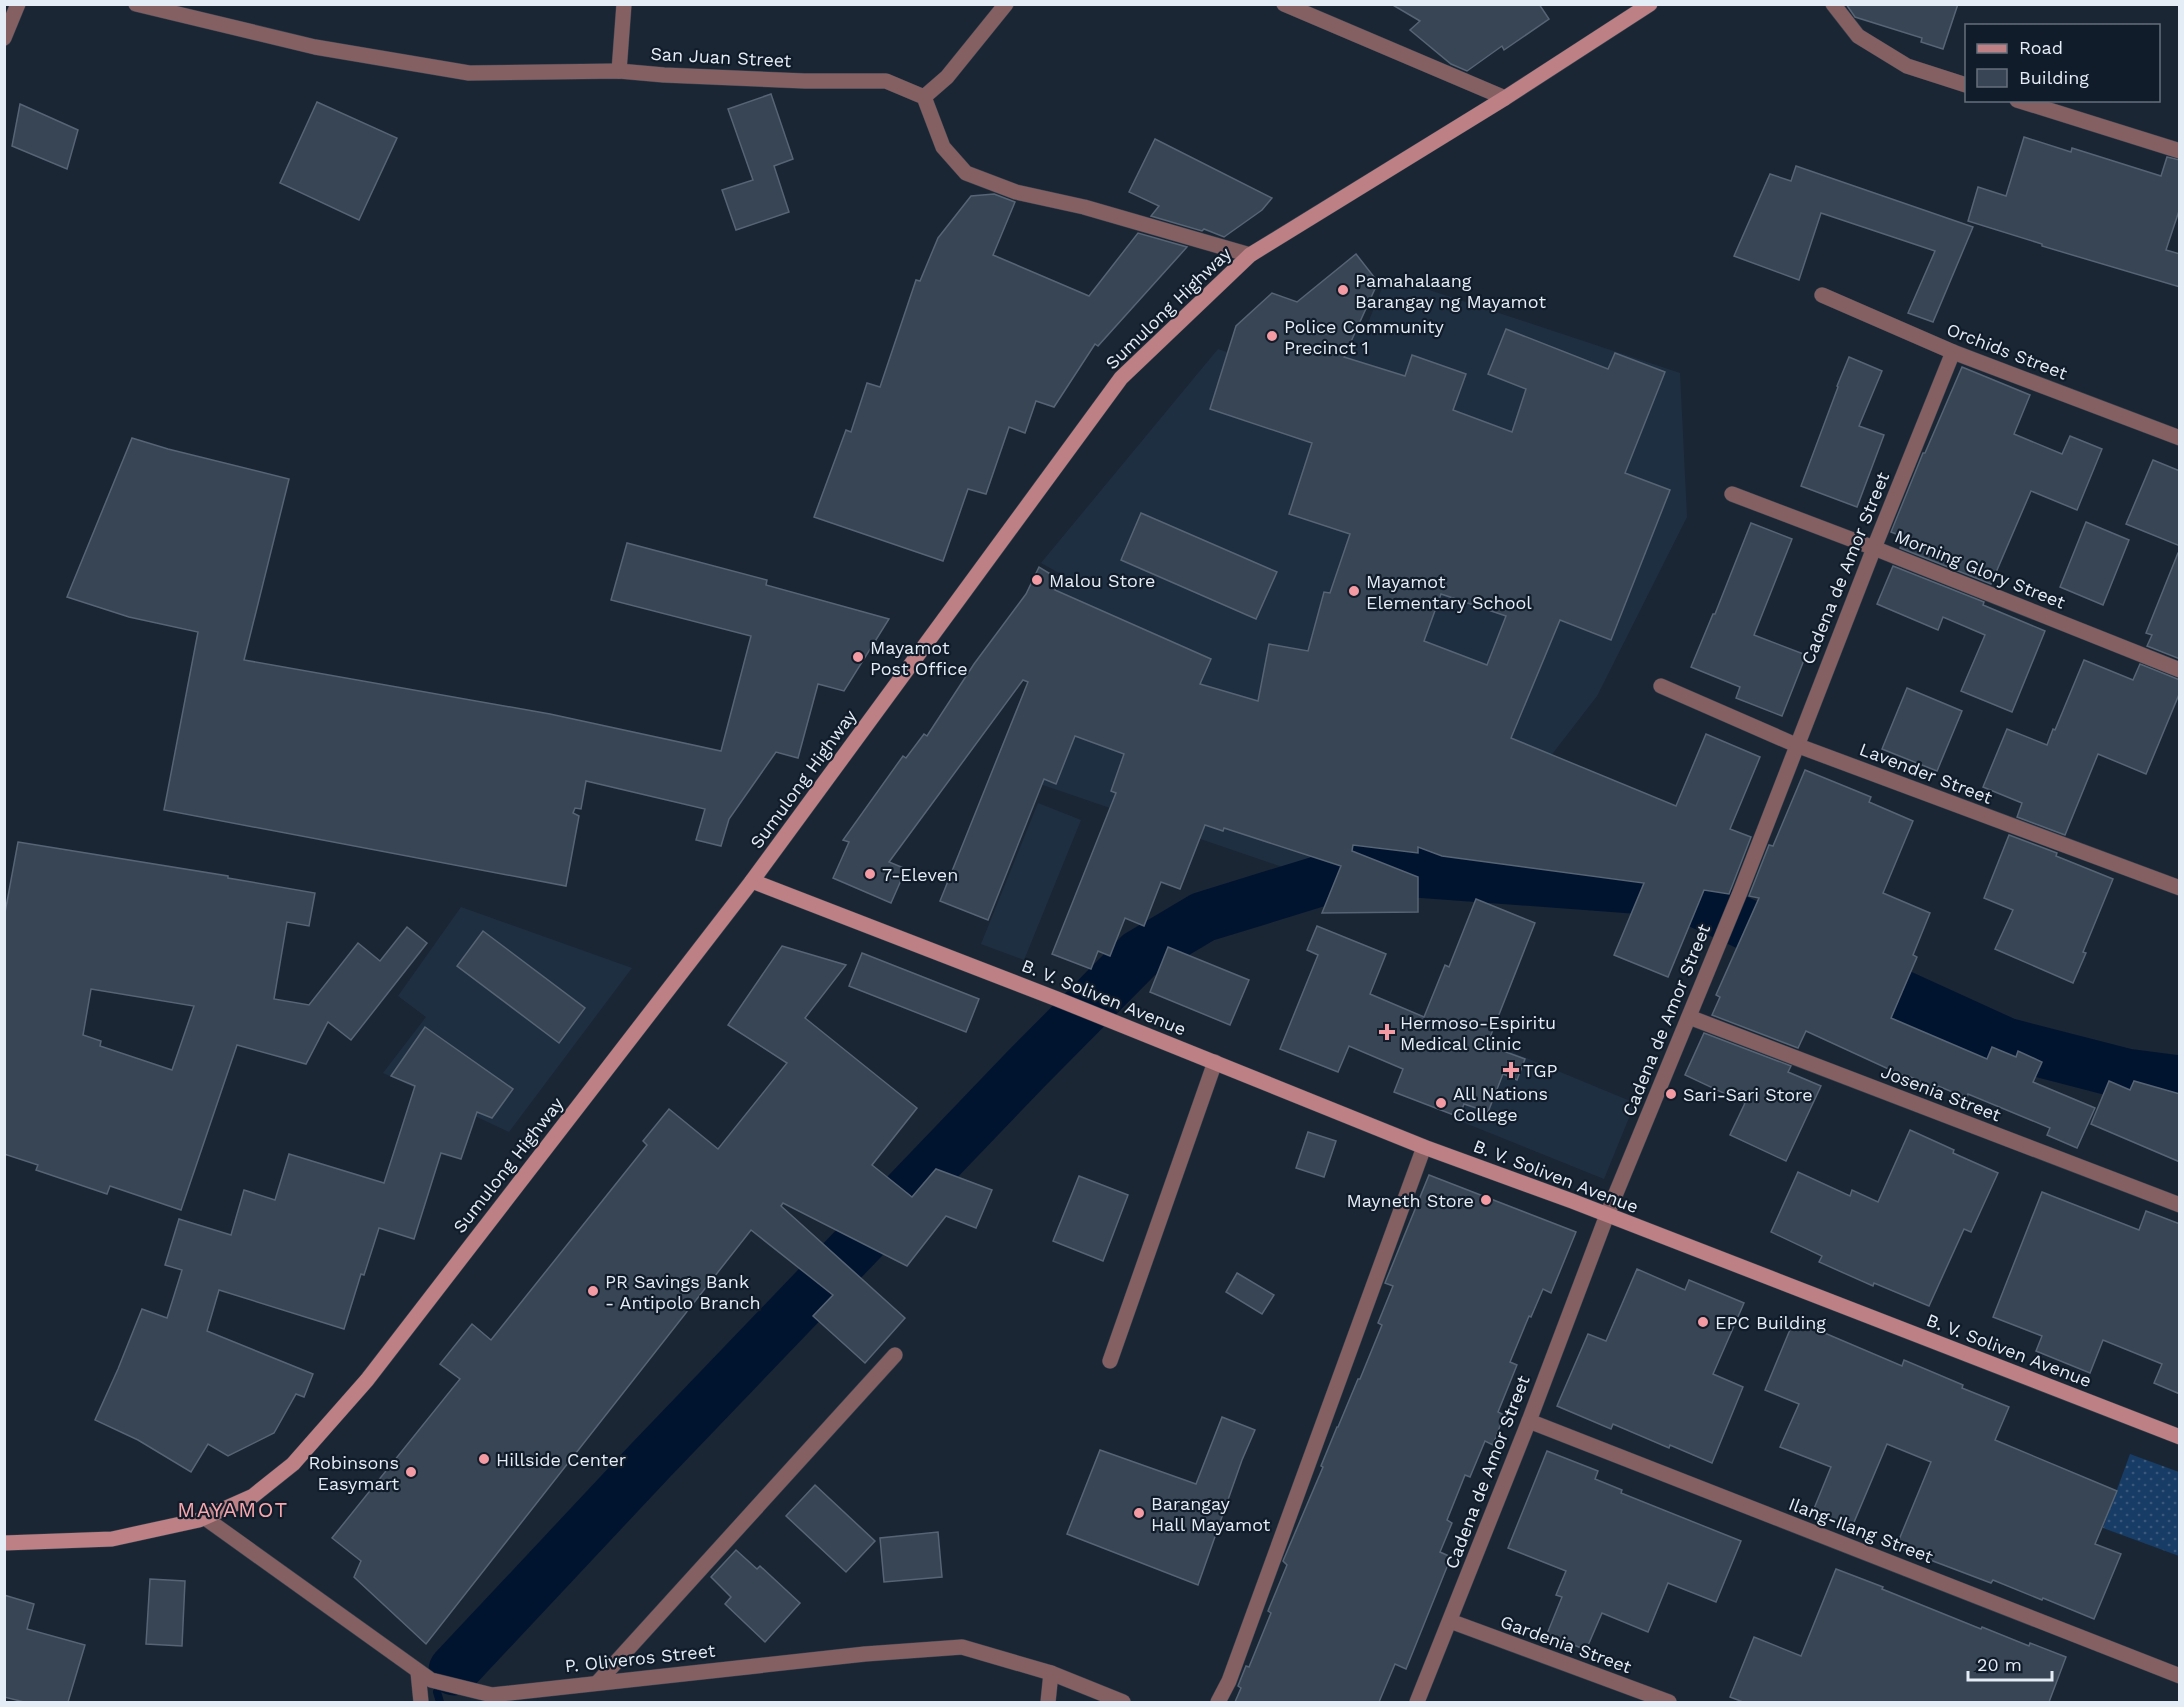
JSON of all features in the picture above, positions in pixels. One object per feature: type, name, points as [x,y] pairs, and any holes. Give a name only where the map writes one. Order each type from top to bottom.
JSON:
[{"type":"main road","name":"Sumulong Highway","points":[[4,1543],[112,1539],[206,1518],[253,1496],[293,1464],[367,1380],[752,881],[1121,378],[1250,255],[1505,98],[1650,4]]},
{"type":"main road","name":"B. V. Soliven Avenue","points":[[752,881],[1057,999],[1424,1147],[1607,1215],[2180,1437]]},
{"type":"street","points":[[4,38],[18,4]]},
{"type":"street","name":"San Juan Street","points":[[135,4],[315,47],[469,73],[620,71],[781,80],[886,81],[924,97]]},
{"type":"street","points":[[620,71],[624,4]]},
{"type":"street","points":[[1006,4],[947,77],[924,97],[943,147],[966,173],[1016,192],[1084,207],[1250,255]]},
{"type":"street","points":[[1284,4],[1505,98]]},
{"type":"street","points":[[1833,4],[1858,36],[1907,66],[1965,85]]},
{"type":"street","points":[[2023,102],[2180,151]]},
{"type":"street","name":"Orchids Street","points":[[1822,295],[1953,352],[2180,438]]},
{"type":"street","name":"Cadena de Amor Street","points":[[1417,1702],[1529,1421],[1607,1215],[1741,890],[1796,745],[1953,352]]},
{"type":"street","name":"Morning Glory Street","points":[[1732,494],[2180,670]]},
{"type":"street","name":"Lavender Street","points":[[1661,686],[1796,745],[2180,888]]},
{"type":"street","name":"Josenia Street","points":[[1689,1017],[2180,1205]]},
{"type":"street","points":[[1110,1361],[1215,1062]]},
{"type":"street","points":[[1218,1702],[1229,1681],[1424,1147]]},
{"type":"street","points":[[598,1682],[895,1355]]},
{"type":"street","name":"Ilang-Ilang Street","points":[[1529,1421],[2180,1676]]},
{"type":"street","name":"P. Oliveros Street","points":[[206,1518],[424,1676],[492,1695],[865,1654],[962,1647],[1051,1673],[1123,1702]]},
{"type":"street","name":"Gardenia Street","points":[[1450,1621],[1669,1702]]},
{"type":"street","points":[[1048,1702],[1051,1673]]},
{"type":"street","points":[[421,1702],[424,1676]]},
{"type":"shaded area","name":"Mayamot Elementary School","points":[[1387,276],[1680,373],[1687,517],[1597,696],[1489,836],[1297,872],[1011,774],[1061,574],[1041,563],[1218,349],[1312,381],[1337,327],[1364,333]]},
{"type":"shaded area","points":[[1038,803],[1081,820],[1024,960],[981,944]]},
{"type":"shaded area","points":[[461,907],[632,968],[509,1132],[383,1073],[426,1017],[398,996]]},
{"type":"shaded area","points":[[1490,1043],[1635,1103],[1604,1179],[1460,1121]]},
{"type":"shaded area","points":[[2130,1454],[2179,1472],[2179,1556],[2103,1528]]},
{"type":"building","points":[[1391,4],[1539,4],[1549,19],[1504,50],[1502,46],[1467,71],[1451,64],[1410,30],[1420,21]]},
{"type":"building","points":[[1846,4],[1958,4],[1943,49],[1921,42],[1922,38],[1855,17]]},
{"type":"building","points":[[771,94],[793,159],[774,166],[789,212],[736,230],[722,190],[753,180],[728,109]]},
{"type":"building","points":[[317,102],[397,138],[359,220],[280,183]]},
{"type":"building","points":[[20,104],[78,130],[67,169],[12,146]]},
{"type":"building","points":[[2024,137],[2071,152],[2072,148],[2161,176],[2167,157],[2180,160],[2180,208],[2166,250],[2180,254],[2180,287],[2042,246],[2042,244],[1968,221],[1978,187],[2006,196]]},
{"type":"building","points":[[1155,139],[1272,198],[1262,210],[1224,237],[1204,229],[1202,231],[1151,216],[1159,206],[1129,192]]},
{"type":"building","points":[[1796,166],[1973,227],[1933,322],[1908,313],[1935,251],[1821,213],[1799,280],[1734,256],[1770,174],[1791,181]]},
{"type":"building","points":[[994,194],[1015,202],[993,255],[1089,296],[1138,233],[1187,247],[1098,346],[1095,344],[1054,407],[1036,401],[1025,433],[1009,427],[986,494],[968,489],[943,561],[814,517],[846,430],[851,432],[867,383],[880,387],[916,280],[920,281],[938,238],[971,196]]},
{"type":"building","name":"Mayamot Elementary School","points":[[1356,254],[1378,282],[1344,357],[1405,376],[1412,355],[1466,374],[1453,410],[1512,432],[1526,389],[1488,374],[1506,329],[1608,369],[1615,353],[1665,372],[1625,473],[1670,490],[1611,640],[1560,620],[1511,738],[1676,806],[1706,734],[1760,757],[1730,829],[1751,837],[1729,894],[1704,890],[1668,977],[1614,955],[1644,883],[1442,856],[1418,847],[1418,853],[1353,845],[1352,851],[1418,877],[1418,912],[1322,913],[1341,866],[1224,828],[1223,831],[1205,825],[1180,889],[1161,882],[1144,926],[1125,918],[1110,956],[1098,951],[1091,969],[1052,954],[1116,793],[1111,791],[1124,754],[1075,736],[1056,784],[1044,779],[988,920],[940,901],[1028,682],[1023,680],[889,862],[906,869],[891,903],[833,878],[849,842],[843,840],[903,756],[906,758],[924,734],[927,736],[974,664],[1026,594],[1039,567],[1057,578],[1055,590],[1211,659],[1200,684],[1258,701],[1269,644],[1308,651],[1324,592],[1330,593],[1350,534],[1289,514],[1312,443],[1210,409],[1236,326],[1272,293],[1297,302]],"holes":[[[1441,594],[1506,616],[1487,665],[1424,641]]]},
{"type":"building","points":[[1849,357],[1882,371],[1859,426],[1884,435],[1857,507],[1801,486]]},
{"type":"building","points":[[1962,367],[2030,395],[2014,434],[2062,454],[2070,436],[2102,449],[2077,510],[2031,491],[1991,584],[1900,548],[1904,537],[1891,532],[1923,453],[1925,453]]},
{"type":"building","points":[[132,438],[289,479],[244,660],[550,714],[721,751],[751,636],[611,600],[627,543],[767,580],[766,585],[889,619],[844,691],[818,684],[798,758],[776,752],[729,819],[721,846],[696,840],[705,809],[586,781],[581,809],[575,808],[573,813],[579,816],[566,886],[164,810],[198,632],[129,617],[67,597]]},
{"type":"building","points":[[2153,460],[2180,471],[2180,546],[2126,524]]},
{"type":"building","points":[[1141,513],[1277,572],[1256,619],[1121,560]]},
{"type":"building","points":[[2086,522],[2129,540],[2103,605],[2060,587]]},
{"type":"building","points":[[1751,523],[1792,539],[1754,635],[1806,655],[1782,716],[1736,698],[1740,687],[1691,667]]},
{"type":"building","points":[[2178,553],[2180,553],[2180,659],[2147,646],[2152,635],[2146,633]]},
{"type":"building","points":[[1893,566],[1984,602],[1983,605],[2045,631],[2012,712],[1961,691],[1985,635],[1943,617],[1938,630],[1877,604]]},
{"type":"building","points":[[2084,660],[2133,680],[2140,664],[2180,680],[2180,692],[2146,774],[2098,754],[2065,835],[2017,817],[2022,803],[1983,787],[2007,729],[2047,745]]},
{"type":"building","points":[[1907,688],[1962,711],[1937,771],[1882,749]]},
{"type":"building","points":[[1805,770],[1871,797],[1869,802],[1913,821],[1883,893],[1930,913],[1913,955],[1917,957],[1891,1018],[1987,1059],[1992,1047],[2016,1057],[2018,1051],[2042,1062],[2033,1082],[2095,1108],[2077,1148],[2047,1135],[2050,1128],[1968,1094],[1967,1098],[1938,1086],[1937,1089],[1906,1075],[1906,1077],[1806,1031],[1798,1048],[1712,1015],[1720,997],[1716,995],[1759,898],[1749,896],[1769,845],[1773,846]]},
{"type":"building","points":[[2009,835],[2057,853],[2056,856],[2113,879],[2073,983],[1995,949],[2013,910],[1984,898]]},
{"type":"building","points":[[18,842],[228,876],[228,878],[315,893],[309,926],[287,922],[274,999],[309,1005],[358,943],[380,961],[407,927],[427,943],[351,1040],[328,1022],[306,1064],[237,1045],[181,1210],[110,1186],[107,1194],[36,1170],[38,1165],[4,1154],[4,918]],"holes":[[[91,989],[194,1006],[172,1070],[100,1046],[101,1041],[83,1035]]]},
{"type":"building","points":[[1476,899],[1535,923],[1487,1045],[1525,1059],[1517,1080],[1503,1074],[1488,1112],[1464,1104],[1459,1117],[1394,1092],[1403,1069],[1349,1046],[1338,1072],[1280,1049],[1318,955],[1307,950],[1317,926],[1386,954],[1370,994],[1424,1017],[1445,965],[1449,967]]},
{"type":"building","points":[[483,931],[585,1008],[559,1043],[457,966]]},
{"type":"building","points":[[782,946],[846,965],[805,1018],[917,1108],[872,1165],[912,1197],[936,1169],[992,1190],[976,1228],[946,1216],[907,1266],[783,1203],[781,1206],[905,1318],[865,1363],[813,1316],[833,1295],[751,1230],[426,1644],[354,1577],[361,1561],[332,1538],[460,1379],[440,1364],[472,1324],[491,1340],[647,1145],[643,1141],[669,1109],[718,1149],[787,1063],[728,1025]]},
{"type":"building","points":[[1168,947],[1249,980],[1230,1025],[1150,992]]},
{"type":"building","points":[[862,953],[979,999],[966,1032],[849,986]]},
{"type":"building","points":[[425,1027],[513,1089],[492,1118],[477,1112],[461,1159],[441,1153],[414,1239],[379,1228],[364,1275],[361,1274],[344,1329],[219,1290],[207,1331],[313,1374],[304,1397],[296,1394],[274,1433],[228,1456],[208,1444],[191,1472],[138,1440],[95,1420],[142,1309],[167,1318],[182,1270],[165,1265],[179,1219],[231,1235],[244,1190],[275,1200],[289,1154],[384,1183],[415,1086],[391,1076]]},
{"type":"building","points":[[1704,1033],[1791,1066],[1788,1072],[1821,1086],[1786,1161],[1730,1135],[1745,1103],[1685,1075]]},
{"type":"building","points":[[2109,1081],[2130,1090],[2134,1081],[2180,1094],[2180,1162],[2091,1124]]},
{"type":"building","points":[[1910,1130],[1998,1173],[1971,1232],[1964,1229],[1929,1306],[1874,1283],[1873,1286],[1819,1262],[1822,1256],[1771,1232],[1798,1172],[1850,1196],[1852,1190],[1878,1202]]},
{"type":"building","points":[[1308,1132],[1336,1141],[1324,1177],[1296,1168]]},
{"type":"building","points":[[1429,1175],[1576,1232],[1551,1293],[1543,1289],[1510,1362],[1517,1365],[1498,1412],[1504,1415],[1493,1445],[1485,1441],[1470,1477],[1465,1475],[1447,1520],[1452,1523],[1440,1552],[1451,1557],[1406,1669],[1395,1664],[1379,1702],[1235,1702],[1241,1688],[1238,1686],[1246,1666],[1249,1667],[1271,1613],[1268,1611],[1287,1565],[1283,1561],[1323,1467],[1321,1466],[1337,1427],[1382,1325],[1378,1323],[1393,1286],[1385,1283]]},
{"type":"building","points":[[1079,1176],[1128,1195],[1103,1261],[1053,1241]]},
{"type":"building","points":[[2042,1192],[2139,1230],[2146,1211],[2180,1224],[2180,1394],[2154,1383],[2162,1364],[2103,1340],[2090,1373],[2036,1351],[2042,1336],[1993,1317]]},
{"type":"building","points":[[1637,1269],[1685,1290],[1689,1280],[1744,1303],[1713,1374],[1743,1387],[1712,1463],[1670,1445],[1669,1448],[1613,1424],[1611,1429],[1557,1406],[1588,1334],[1606,1341]]},
{"type":"building","points":[[1237,1273],[1274,1295],[1262,1314],[1226,1292]]},
{"type":"building","points":[[1794,1320],[1902,1366],[1904,1360],[1963,1385],[1962,1388],[2009,1407],[1995,1440],[2117,1491],[2095,1544],[2121,1554],[2094,1619],[2043,1598],[2042,1600],[1993,1580],[1991,1583],[1896,1547],[1931,1462],[1887,1444],[1852,1527],[1813,1511],[1831,1467],[1780,1447],[1799,1404],[1765,1390]]},
{"type":"building","name":"Barangay Hall Mayamot","points":[[1222,1417],[1255,1430],[1242,1460],[1198,1585],[1067,1534],[1100,1450],[1196,1484]]},
{"type":"building","points":[[1547,1451],[1598,1471],[1595,1479],[1622,1490],[1621,1493],[1741,1541],[1716,1602],[1668,1583],[1648,1632],[1602,1613],[1586,1650],[1547,1634],[1562,1597],[1556,1595],[1566,1571],[1508,1548]]},
{"type":"building","points":[[815,1485],[875,1541],[846,1572],[786,1516]]},
{"type":"building","points":[[938,1532],[942,1577],[884,1582],[880,1538]]},
{"type":"building","points":[[736,1550],[757,1569],[760,1566],[800,1603],[765,1642],[725,1604],[731,1597],[711,1577]]},
{"type":"building","points":[[1836,1569],[1981,1629],[1982,1627],[2029,1646],[2030,1643],[2066,1657],[2049,1702],[1743,1702],[1730,1697],[1754,1637],[1801,1656]]},
{"type":"building","points":[[150,1579],[185,1581],[182,1646],[146,1644]]},
{"type":"building","points":[[4,1595],[34,1604],[27,1629],[85,1645],[68,1702],[24,1702],[4,1697]]},
{"type":"waterway","points":[[454,1670],[650,1461],[1026,1069],[1139,955],[1203,917],[1362,868],[1673,891],[2006,1043],[2126,1074],[2180,1081]]},
{"type":"waterway","points":[[437,1692],[440,1702]]},
{"type":"place","name":"Pamahalaang Barangay ng Mayamot","points":[[1343,290]]},
{"type":"place","name":"Police Community Precinct 1","points":[[1272,336]]},
{"type":"place","name":"Malou Store","points":[[1037,580]]},
{"type":"place","name":"Mayamot Elementary School","points":[[1354,591]]},
{"type":"place","name":"Mayamot Post Office","points":[[858,657]]},
{"type":"place","name":"7-Eleven","points":[[870,874]]},
{"type":"place","name":"Hermoso-Espiritu Medical Clinic","points":[[1387,1032]]},
{"type":"place","name":"TGP","points":[[1511,1070]]},
{"type":"place","name":"Sari-Sari Store","points":[[1671,1094]]},
{"type":"place","name":"All Nations College","points":[[1441,1103]]},
{"type":"place","name":"Mayneth Store","points":[[1486,1200]]},
{"type":"place","name":"PR Savings Bank - Antipolo Branch","points":[[593,1291]]},
{"type":"place","name":"EPC Building","points":[[1703,1322]]},
{"type":"place","name":"Hillside Center","points":[[484,1459]]},
{"type":"place","name":"Robinsons Easymart","points":[[411,1472]]},
{"type":"place","name":"Barangay Hall Mayamot","points":[[1139,1513]]},
{"type":"district","name":"MAYAMOT","points":[[233,1509]]}]
